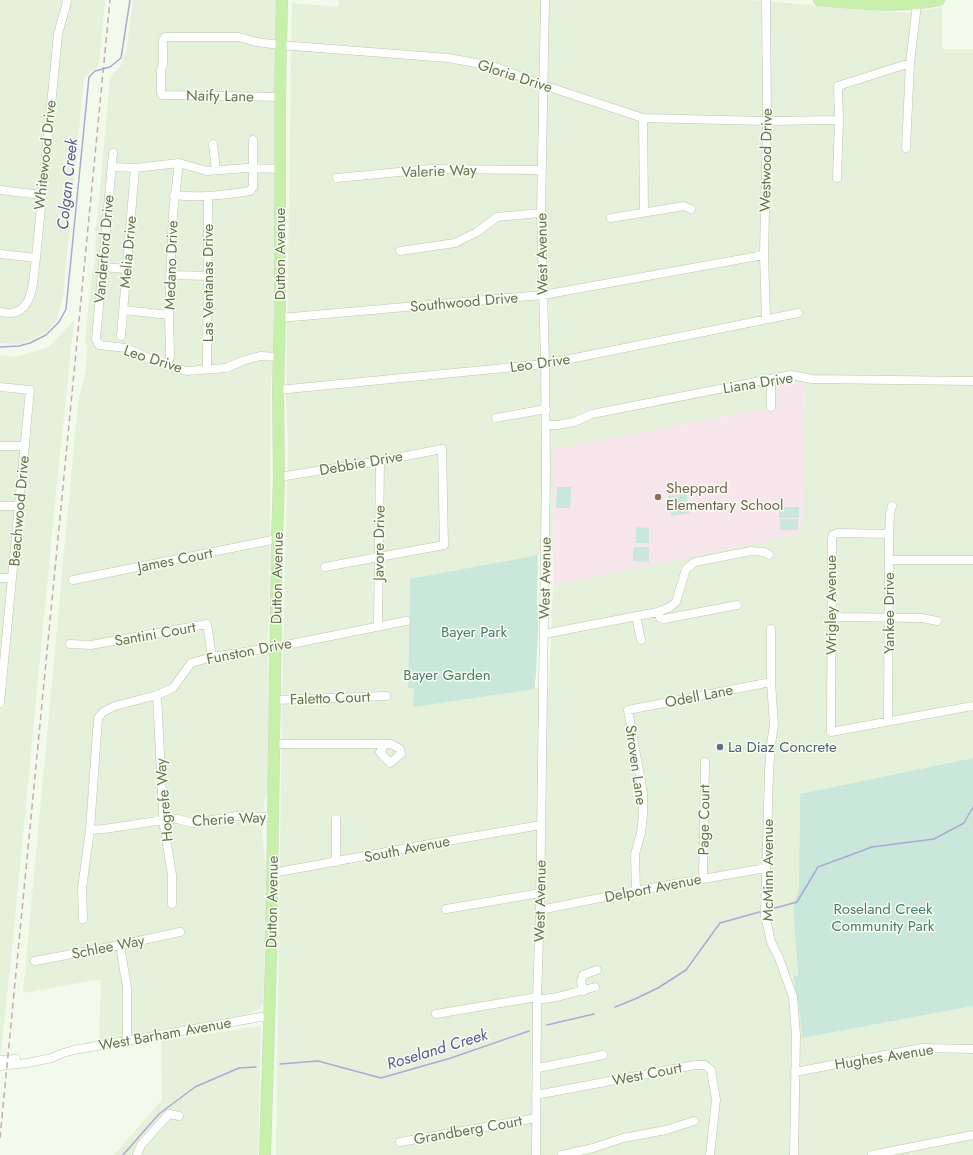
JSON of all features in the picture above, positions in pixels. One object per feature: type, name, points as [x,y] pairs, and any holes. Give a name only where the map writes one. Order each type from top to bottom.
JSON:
[{"type":"main road","name":"Dutton Avenue","points":[[265,1155],[270,1018],[274,817],[279,477],[278,390],[280,318],[280,45],[282,0]]},
{"type":"main road","points":[[819,0],[896,6],[939,0]]},
{"type":"street","name":"Whitewood Drive","points":[[0,312],[15,313],[28,303],[31,295],[58,34],[67,0]]},
{"type":"street","name":"West Avenue","points":[[536,1155],[546,425],[541,213],[545,0]]},
{"type":"street","name":"Westwood Drive","points":[[766,0],[767,121],[764,255],[766,319]]},
{"type":"street","points":[[906,148],[910,63],[917,4]]},
{"type":"street","name":"Gloria Drive","points":[[161,93],[163,40],[165,37],[239,37],[256,42],[280,45],[448,58],[493,66],[543,85],[643,118],[767,121],[839,120]]},
{"type":"street","points":[[837,178],[839,120],[838,86],[910,63]]},
{"type":"street","name":"Naify Lane","points":[[161,93],[162,95],[280,97]]},
{"type":"street","points":[[643,118],[644,212]]},
{"type":"street","points":[[174,195],[190,197],[250,191],[253,187],[253,140]]},
{"type":"street","points":[[214,144],[216,170]]},
{"type":"street","name":"Vanderford Drive","points":[[98,344],[96,340],[113,153]]},
{"type":"street","points":[[112,167],[135,168],[178,163],[205,170],[253,168],[280,169]]},
{"type":"street","name":"Medano Drive","points":[[166,366],[170,357],[170,275],[174,195],[178,163]]},
{"type":"street","name":"Melia Drive","points":[[121,336],[135,168]]},
{"type":"street","name":"Valerie Way","points":[[337,178],[430,170],[541,170]]},
{"type":"street","points":[[0,190],[41,194]]},
{"type":"street","name":"Las Ventanas Drive","points":[[207,369],[208,196]]},
{"type":"street","points":[[611,218],[684,206],[691,209]]},
{"type":"street","points":[[400,251],[455,242],[477,232],[497,217],[541,213]]},
{"type":"street","points":[[0,254],[36,258]]},
{"type":"street","name":"Southwood Drive","points":[[280,318],[543,295],[764,255]]},
{"type":"street","points":[[103,267],[126,269]]},
{"type":"street","points":[[170,275],[208,276]]},
{"type":"street","points":[[124,310],[169,314]]},
{"type":"street","name":"Leo Drive","points":[[278,390],[545,364],[798,313]]},
{"type":"street","name":"Leo Drive","points":[[98,344],[99,346],[126,348],[166,366],[187,371],[226,368],[242,361],[260,356],[279,357]]},
{"type":"street","name":"Liana Drive","points":[[546,425],[574,422],[592,414],[791,376],[812,379],[973,381]]},
{"type":"street","points":[[771,379],[771,407]]},
{"type":"street","name":"Beachwood Drive","points":[[0,387],[30,390],[20,506],[2,653],[0,703]]},
{"type":"street","points":[[496,418],[546,409]]},
{"type":"street","points":[[0,446],[25,446]]},
{"type":"street","name":"Debbie Drive","points":[[279,477],[380,461],[442,449],[444,545],[379,558]]},
{"type":"street","name":"Javore Drive","points":[[378,626],[380,461]]},
{"type":"street","points":[[0,506],[20,506]]},
{"type":"street","name":"Yankee Drive","points":[[888,721],[889,534],[892,506]]},
{"type":"street","name":"Wrigley Avenue","points":[[888,721],[831,732],[831,544],[833,536],[837,533],[889,534]]},
{"type":"street","name":"James Court","points":[[73,580],[277,539]]},
{"type":"street","points":[[544,634],[658,612],[670,608],[676,602],[686,569],[695,562],[751,551],[764,552],[769,555]]},
{"type":"street","points":[[325,567],[379,558]]},
{"type":"street","points":[[889,560],[973,560]]},
{"type":"street","points":[[0,578],[12,578]]},
{"type":"street","points":[[658,612],[660,618],[664,619],[737,605]]},
{"type":"street","points":[[636,616],[641,640]]},
{"type":"street","points":[[832,617],[922,618],[937,621]]},
{"type":"street","name":"Funston Drive","points":[[82,919],[82,888],[90,830],[98,718],[103,712],[115,706],[157,695],[173,688],[192,663],[212,657],[276,647],[406,621]]},
{"type":"street","name":"Santini Court","points":[[70,644],[91,645],[207,624],[212,657]]},
{"type":"street","name":"McMinn Avenue","points":[[771,629],[771,682],[774,725],[769,771],[765,915],[770,942],[779,958],[793,997],[796,1035],[794,1155]]},
{"type":"street","name":"Odell Lane","points":[[628,710],[771,682]]},
{"type":"street","name":"Hogrefe Way","points":[[157,695],[164,820],[172,875],[172,904]]},
{"type":"street","name":"Faletto Court","points":[[275,700],[386,696]]},
{"type":"street","points":[[888,721],[973,706]]},
{"type":"street","name":"Stroven Lane","points":[[628,710],[644,793],[641,832],[635,854],[636,891]]},
{"type":"street","points":[[274,744],[385,744]]},
{"type":"street","name":"Page Court","points":[[703,879],[705,762]]},
{"type":"street","name":"Cherie Way","points":[[90,830],[177,819],[184,820],[188,823],[193,823],[237,816],[274,817]]},
{"type":"street","points":[[336,819],[336,862]]},
{"type":"street","name":"South Avenue","points":[[273,873],[438,842],[541,825]]},
{"type":"street","name":"Delport Avenue","points":[[540,910],[766,868]]},
{"type":"street","points":[[446,909],[540,893]]},
{"type":"street","name":"Schlee Way","points":[[35,961],[120,946],[180,932]]},
{"type":"street","points":[[120,946],[127,988],[127,1040]]},
{"type":"street","points":[[583,991],[581,981],[583,975],[597,970]]},
{"type":"street","points":[[436,1014],[537,998],[557,997],[595,987]]},
{"type":"street","name":"West Barham Avenue","points":[[0,1066],[52,1058],[74,1050],[127,1040],[261,1017],[270,1018]]},
{"type":"street","name":"Hughes Avenue","points":[[795,1072],[922,1048],[973,1048]]},
{"type":"street","name":"West Barham Avenue","points":[[0,1060],[60,1054]]},
{"type":"street","points":[[538,1068],[603,1055]]},
{"type":"street","name":"West Court","points":[[536,1095],[695,1065],[704,1065],[711,1070],[716,1100],[710,1155]]},
{"type":"street","points":[[138,1155],[141,1145],[170,1114],[179,1116]]},
{"type":"street","name":"Grandberg Court","points":[[400,1142],[536,1118]]},
{"type":"street","points":[[562,1155],[593,1148],[623,1138],[666,1130],[694,1121]]},
{"type":"street","points":[[872,1155],[973,1135]]},
{"type":"shaded area","points":[[0,0],[105,0],[99,65],[84,77],[63,297],[57,319],[46,332],[20,344],[0,343]]},
{"type":"shaded area","points":[[133,0],[277,0],[274,369],[271,379],[269,618],[267,637],[269,682],[268,789],[264,803],[262,830],[267,881],[263,1003],[260,1009],[246,1015],[99,1040],[101,979],[23,993],[78,403],[86,368],[87,345],[85,341],[92,272],[95,262],[96,234],[94,229],[97,224],[110,77],[122,64],[127,48]]},
{"type":"shaded area","points":[[339,0],[749,0],[907,13],[942,7],[942,49],[973,49],[973,758],[800,794],[799,889],[793,906],[798,975],[793,978],[800,1014],[802,1038],[973,1006],[973,1155],[276,1155],[282,703],[288,446],[286,397],[292,3],[339,7]],"holes":[[[785,382],[805,384],[802,533],[553,585],[549,687],[413,706],[414,688],[408,688],[410,580],[538,555],[553,554],[555,449],[777,406],[777,392],[780,384]]]},
{"type":"shaded area","points":[[74,320],[0,1061],[0,355],[15,357],[49,347]]},
{"type":"shaded area","name":"Sheppard Elementary School","points":[[784,382],[805,384],[802,533],[553,585],[554,449],[777,406],[777,387]]},
{"type":"shaded area","points":[[261,1026],[258,1155],[114,1155],[162,1100],[161,1041]]},
{"type":"green space","points":[[557,487],[571,487],[570,508],[556,508]]},
{"type":"green space","points":[[686,493],[690,513],[671,516],[668,496]]},
{"type":"green space","points":[[779,507],[799,507],[799,518],[779,518]]},
{"type":"green space","points":[[780,519],[798,519],[798,530],[780,530]]},
{"type":"green space","points":[[636,527],[649,528],[649,543],[636,543]]},
{"type":"green space","points":[[635,547],[649,547],[649,562],[633,561],[633,549]]},
{"type":"green space","name":"Bayer Park","points":[[538,555],[538,631],[535,689],[413,707],[414,688],[408,688],[410,579]]},
{"type":"green space","name":"Roseland Creek Community Park","points":[[973,758],[973,1006],[802,1038],[800,1014],[793,977],[798,975],[793,906],[799,889],[800,794]]},
{"type":"waterway","name":"Colgan Creek","points":[[0,347],[19,346],[30,343],[46,335],[59,322],[66,309],[89,77],[95,71],[110,67],[121,58],[130,0]]},
{"type":"waterway","name":"Roseland Creek","points":[[768,910],[797,902],[818,867],[872,847],[934,839],[964,823],[973,807]]},
{"type":"waterway","name":"Roseland Creek","points":[[615,1007],[658,988],[686,970],[720,923],[763,911]]},
{"type":"waterway","name":"Roseland Creek","points":[[547,1025],[594,1014]]},
{"type":"waterway","name":"Roseland Creek","points":[[280,1064],[318,1061],[381,1078],[451,1058],[529,1031]]},
{"type":"waterway","name":"Roseland Creek","points":[[123,1155],[159,1114],[195,1087],[239,1068],[256,1067]]},
{"type":"railway","points":[[0,1138],[110,0]]},
{"type":"place","name":"Sheppard Elementary School","points":[[658,497]]},
{"type":"place","name":"La Diaz Concrete","points":[[720,747]]},
{"type":"park label","name":"Bayer Garden","points":[[447,675]]}]
